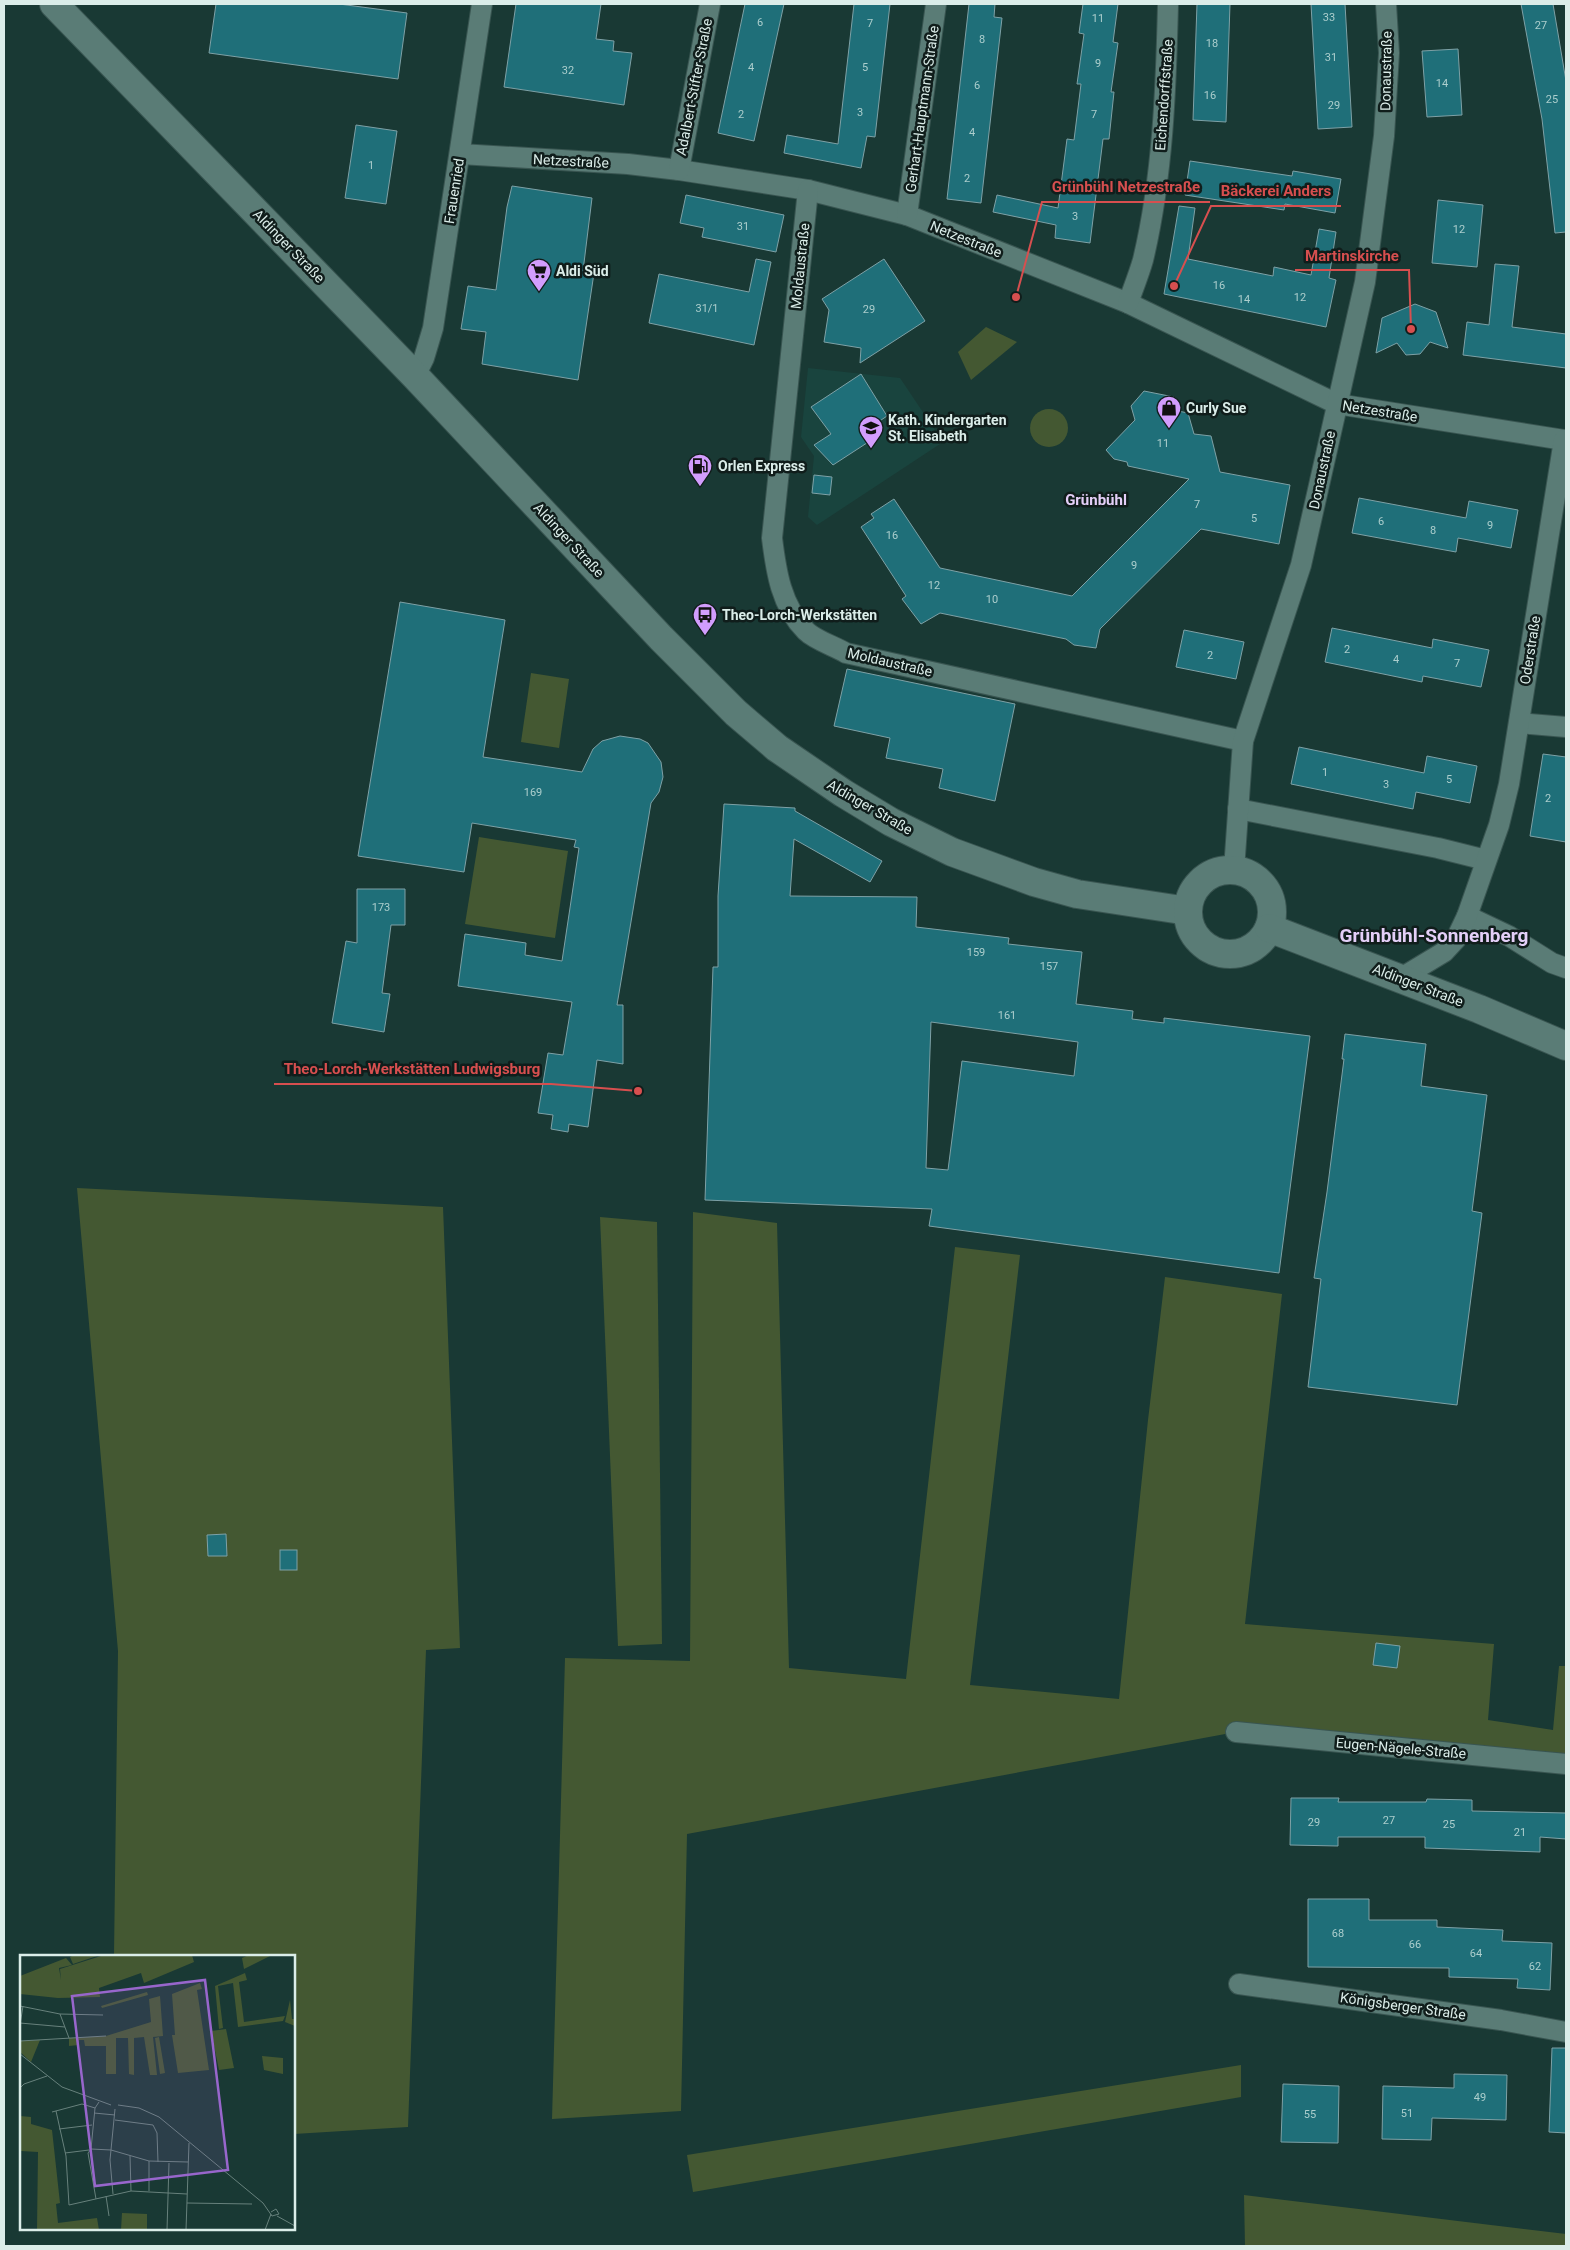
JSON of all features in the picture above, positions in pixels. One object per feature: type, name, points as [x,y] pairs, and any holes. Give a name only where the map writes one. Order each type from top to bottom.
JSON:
[{"type":"main road","name":"Aldinger Straße","points":[[54,4],[415,376],[661,638],[736,713],[777,748],[811,772],[891,822],[943,848],[1025,879],[1077,894],[1188,912]]},
{"type":"main road","points":[[1234,870],[1246,873],[1258,880],[1266,890],[1271,902],[1272,915],[1269,928],[1262,940],[1250,949],[1236,954],[1222,953],[1211,949],[1198,938],[1190,923],[1188,912],[1190,898],[1202,881],[1220,871],[1234,870]]},
{"type":"main road","name":"Aldinger Straße","points":[[1269,928],[1401,978],[1566,1046]]},
{"type":"street","name":"Frauenried","points":[[415,376],[424,358],[433,328],[482,4]]},
{"type":"street","name":"Adalbert-Stifter-Straße","points":[[678,170],[710,4]]},
{"type":"street","name":"Gerhart-Hauptmann-Straße","points":[[907,215],[936,4]]},
{"type":"street","name":"Eichendorffstraße","points":[[1128,303],[1143,260],[1158,177],[1166,91],[1168,4]]},
{"type":"street","name":"Donaustraße","points":[[1234,870],[1243,741],[1301,565],[1365,282],[1384,136],[1389,53],[1386,4]]},
{"type":"street","name":"Netzestraße","points":[[460,154],[628,164],[678,170],[808,190],[907,215],[1128,303],[1337,404],[1565,440]]},
{"type":"street","name":"Moldaustraße","points":[[808,190],[772,538],[776,574],[789,609],[806,632],[846,653],[1243,741]]},
{"type":"street","name":"Oderstraße","points":[[1401,978],[1444,952],[1456,939],[1467,916],[1499,825],[1509,784],[1565,440]]},
{"type":"street","points":[[1519,723],[1566,727]]},
{"type":"street","points":[[1238,809],[1438,848],[1486,860]]},
{"type":"street","points":[[1467,916],[1509,936],[1552,963],[1566,968]]},
{"type":"street","name":"Eugen-Nägele-Straße","points":[[1236,1732],[1566,1764]]},
{"type":"street","name":"Königsberger Straße","points":[[1238,1984],[1501,2020],[1566,2032]]},
{"type":"shaded area","name":"Kath. Kindergarten St. Elisabeth","points":[[808,368],[900,378],[943,442],[817,525],[808,517],[814,456],[801,437]]},
{"type":"green space","points":[[986,327],[1017,342],[971,380],[958,352]]},
{"type":"green space","points":[[1049,409],[1063,414],[1068,428],[1063,442],[1049,447],[1035,442],[1030,428],[1035,414]]},
{"type":"green space","points":[[531,673],[569,679],[559,748],[521,742]]},
{"type":"green space","points":[[479,837],[568,851],[555,938],[465,924]]},
{"type":"green space","points":[[77,1188],[443,1207],[460,1648],[426,1650],[408,2127],[295,2134],[295,1955],[114,1955],[118,1651]]},
{"type":"green space","points":[[693,1212],[777,1223],[789,1668],[906,1679],[955,1247],[1020,1255],[970,1685],[1119,1699],[1165,1277],[1282,1294],[1245,1624],[1494,1644],[1488,1720],[1553,1730],[1559,1666],[1566,1666],[1566,1764],[1236,1732],[687,1834],[681,2111],[552,2119],[565,1658],[690,1661]]},
{"type":"green space","points":[[600,1217],[657,1222],[662,1644],[618,1646]]},
{"type":"green space","points":[[1241,2065],[1241,2097],[693,2192],[687,2155]]},
{"type":"green space","points":[[1244,2195],[1566,2234],[1566,2246],[1245,2246]]},
{"type":"building","points":[[216,4],[339,4],[407,13],[398,79],[209,53]]},
{"type":"building","points":[[516,4],[601,4],[596,39],[614,41],[613,51],[632,53],[624,105],[504,87]]},
{"type":"building","points":[[745,4],[784,4],[754,141],[718,133]]},
{"type":"building","points":[[854,4],[890,4],[875,137],[867,136],[861,168],[784,153],[787,135],[838,144]]},
{"type":"building","points":[[969,4],[995,4],[994,17],[1002,18],[981,203],[947,199]]},
{"type":"building","points":[[1083,4],[1118,4],[1113,42],[1118,43],[1111,92],[1114,92],[1109,139],[1103,139],[1090,243],[1055,238],[1056,225],[993,212],[997,195],[1058,208],[1067,139],[1074,140],[1081,84],[1077,84],[1084,34],[1079,33]]},
{"type":"building","points":[[1197,4],[1230,4],[1226,122],[1193,120]]},
{"type":"building","points":[[1311,4],[1345,4],[1352,127],[1318,129]]},
{"type":"building","points":[[1521,4],[1553,4],[1566,81],[1566,232],[1555,233],[1542,119]]},
{"type":"building","points":[[1458,49],[1462,115],[1427,117],[1422,51]]},
{"type":"building","points":[[356,125],[397,131],[386,204],[345,198]]},
{"type":"building","points":[[1190,161],[1292,176],[1293,171],[1341,179],[1335,213],[1285,204],[1284,210],[1185,195]]},
{"type":"building","points":[[512,186],[592,198],[583,271],[594,273],[578,380],[482,364],[486,332],[461,329],[468,286],[496,290],[507,207]]},
{"type":"building","points":[[686,195],[784,215],[776,252],[702,237],[704,228],[680,223]]},
{"type":"building","points":[[1438,200],[1483,205],[1477,267],[1432,263]]},
{"type":"building","points":[[1179,206],[1195,208],[1188,259],[1273,276],[1274,267],[1311,275],[1319,229],[1336,232],[1329,278],[1336,280],[1326,327],[1164,294]]},
{"type":"building","points":[[756,259],[771,262],[754,345],[649,323],[659,274],[749,292]]},
{"type":"building","points":[[884,259],[925,321],[860,363],[861,348],[824,342],[829,310],[822,299]]},
{"type":"building","points":[[1495,264],[1519,266],[1512,327],[1566,334],[1566,368],[1463,355],[1467,322],[1489,325]]},
{"type":"building","points":[[1415,304],[1436,312],[1448,348],[1430,342],[1420,354],[1406,355],[1397,343],[1376,353],[1382,318]]},
{"type":"building","points":[[861,374],[887,416],[868,429],[873,439],[833,465],[814,445],[831,434],[811,407]]},
{"type":"building","points":[[1144,391],[1174,397],[1178,411],[1188,413],[1194,434],[1211,436],[1220,472],[1290,485],[1279,544],[1201,529],[1100,629],[1096,648],[1074,645],[1066,639],[940,613],[921,624],[902,599],[906,596],[861,527],[874,518],[871,514],[894,499],[940,568],[1072,596],[1189,479],[1128,466],[1127,462],[1114,459],[1106,450],[1135,420],[1131,406]]},
{"type":"building","points":[[814,475],[832,477],[830,495],[812,493]]},
{"type":"building","points":[[1359,498],[1466,518],[1469,501],[1518,510],[1511,548],[1458,538],[1456,552],[1352,533]]},
{"type":"building","points":[[400,602],[505,620],[483,757],[582,772],[593,749],[602,741],[620,736],[640,739],[648,743],[661,762],[663,777],[659,792],[651,803],[617,1005],[623,1005],[623,1064],[597,1060],[588,1127],[569,1124],[568,1132],[551,1129],[553,1115],[538,1113],[548,1053],[563,1055],[572,1002],[458,986],[465,934],[526,943],[525,955],[562,961],[579,848],[574,847],[576,840],[472,823],[464,872],[358,856]]},
{"type":"building","points":[[1332,628],[1432,648],[1433,639],[1489,650],[1481,687],[1423,676],[1422,682],[1325,662]]},
{"type":"building","points":[[1184,630],[1244,642],[1236,679],[1176,667]]},
{"type":"building","points":[[847,669],[1015,704],[995,801],[939,788],[943,769],[886,758],[890,738],[834,726]]},
{"type":"building","points":[[1299,747],[1424,773],[1427,756],[1477,766],[1470,803],[1416,792],[1413,809],[1291,784]]},
{"type":"building","points":[[1543,754],[1566,757],[1566,842],[1530,836]]},
{"type":"building","points":[[724,804],[795,808],[795,811],[882,861],[870,882],[794,839],[790,896],[917,897],[916,927],[1009,938],[1008,944],[1082,952],[1076,1004],[1133,1011],[1132,1019],[1164,1023],[1164,1018],[1310,1036],[1279,1273],[929,1226],[932,1209],[705,1200],[713,967],[718,967],[718,896]],"holes":[[[931,1022],[1078,1042],[1074,1076],[962,1061],[948,1170],[926,1168]]]},
{"type":"building","points":[[357,889],[405,889],[405,925],[391,925],[382,993],[390,994],[384,1032],[332,1023],[346,941],[357,943]]},
{"type":"building","points":[[1345,1034],[1426,1044],[1421,1086],[1487,1095],[1472,1211],[1482,1213],[1457,1405],[1308,1387],[1321,1279],[1314,1278],[1344,1059],[1342,1059]]},
{"type":"building","points":[[226,1534],[227,1556],[208,1556],[207,1535]]},
{"type":"building","points":[[280,1550],[297,1550],[297,1570],[280,1570]]},
{"type":"building","points":[[1376,1643],[1400,1646],[1397,1668],[1373,1665]]},
{"type":"building","points":[[1291,1798],[1339,1798],[1338,1802],[1426,1802],[1427,1799],[1472,1800],[1472,1811],[1566,1813],[1566,1839],[1540,1837],[1540,1852],[1425,1848],[1425,1837],[1338,1837],[1338,1846],[1290,1845]]},
{"type":"building","points":[[1308,1899],[1369,1899],[1369,1920],[1437,1920],[1437,1927],[1503,1930],[1502,1941],[1552,1943],[1550,1990],[1517,1988],[1518,1979],[1449,1977],[1449,1968],[1308,1967]]},
{"type":"building","points":[[1552,2048],[1566,2048],[1566,2133],[1549,2132]]},
{"type":"building","points":[[1454,2074],[1507,2075],[1506,2120],[1432,2118],[1431,2140],[1382,2139],[1383,2086],[1454,2088]]},
{"type":"building","points":[[1283,2084],[1339,2086],[1338,2143],[1281,2142]]},
{"type":"place","name":"Bäckerei Anders","points":[[1174,286]]},
{"type":"place","name":"Aldi Süd","points":[[539,292]]},
{"type":"place","name":"Grünbühl Netzestraße","points":[[1016,297]]},
{"type":"place","name":"Martinskirche","points":[[1411,329]]},
{"type":"place","name":"Curly Sue","points":[[1169,429]]},
{"type":"place","name":"Kath. Kindergarten St. Elisabeth","points":[[871,449]]},
{"type":"place","name":"Orlen Express","points":[[700,487]]},
{"type":"place","name":"Theo-Lorch-Werkstätten","points":[[705,636]]},
{"type":"place","name":"Theo-Lorch-Werkstätten Ludwigsburg","points":[[638,1091]]},
{"type":"district","name":"Grünbühl","points":[[1096,500]]},
{"type":"district","name":"Grünbühl-Sonnenberg","points":[[1434,935]]}]
